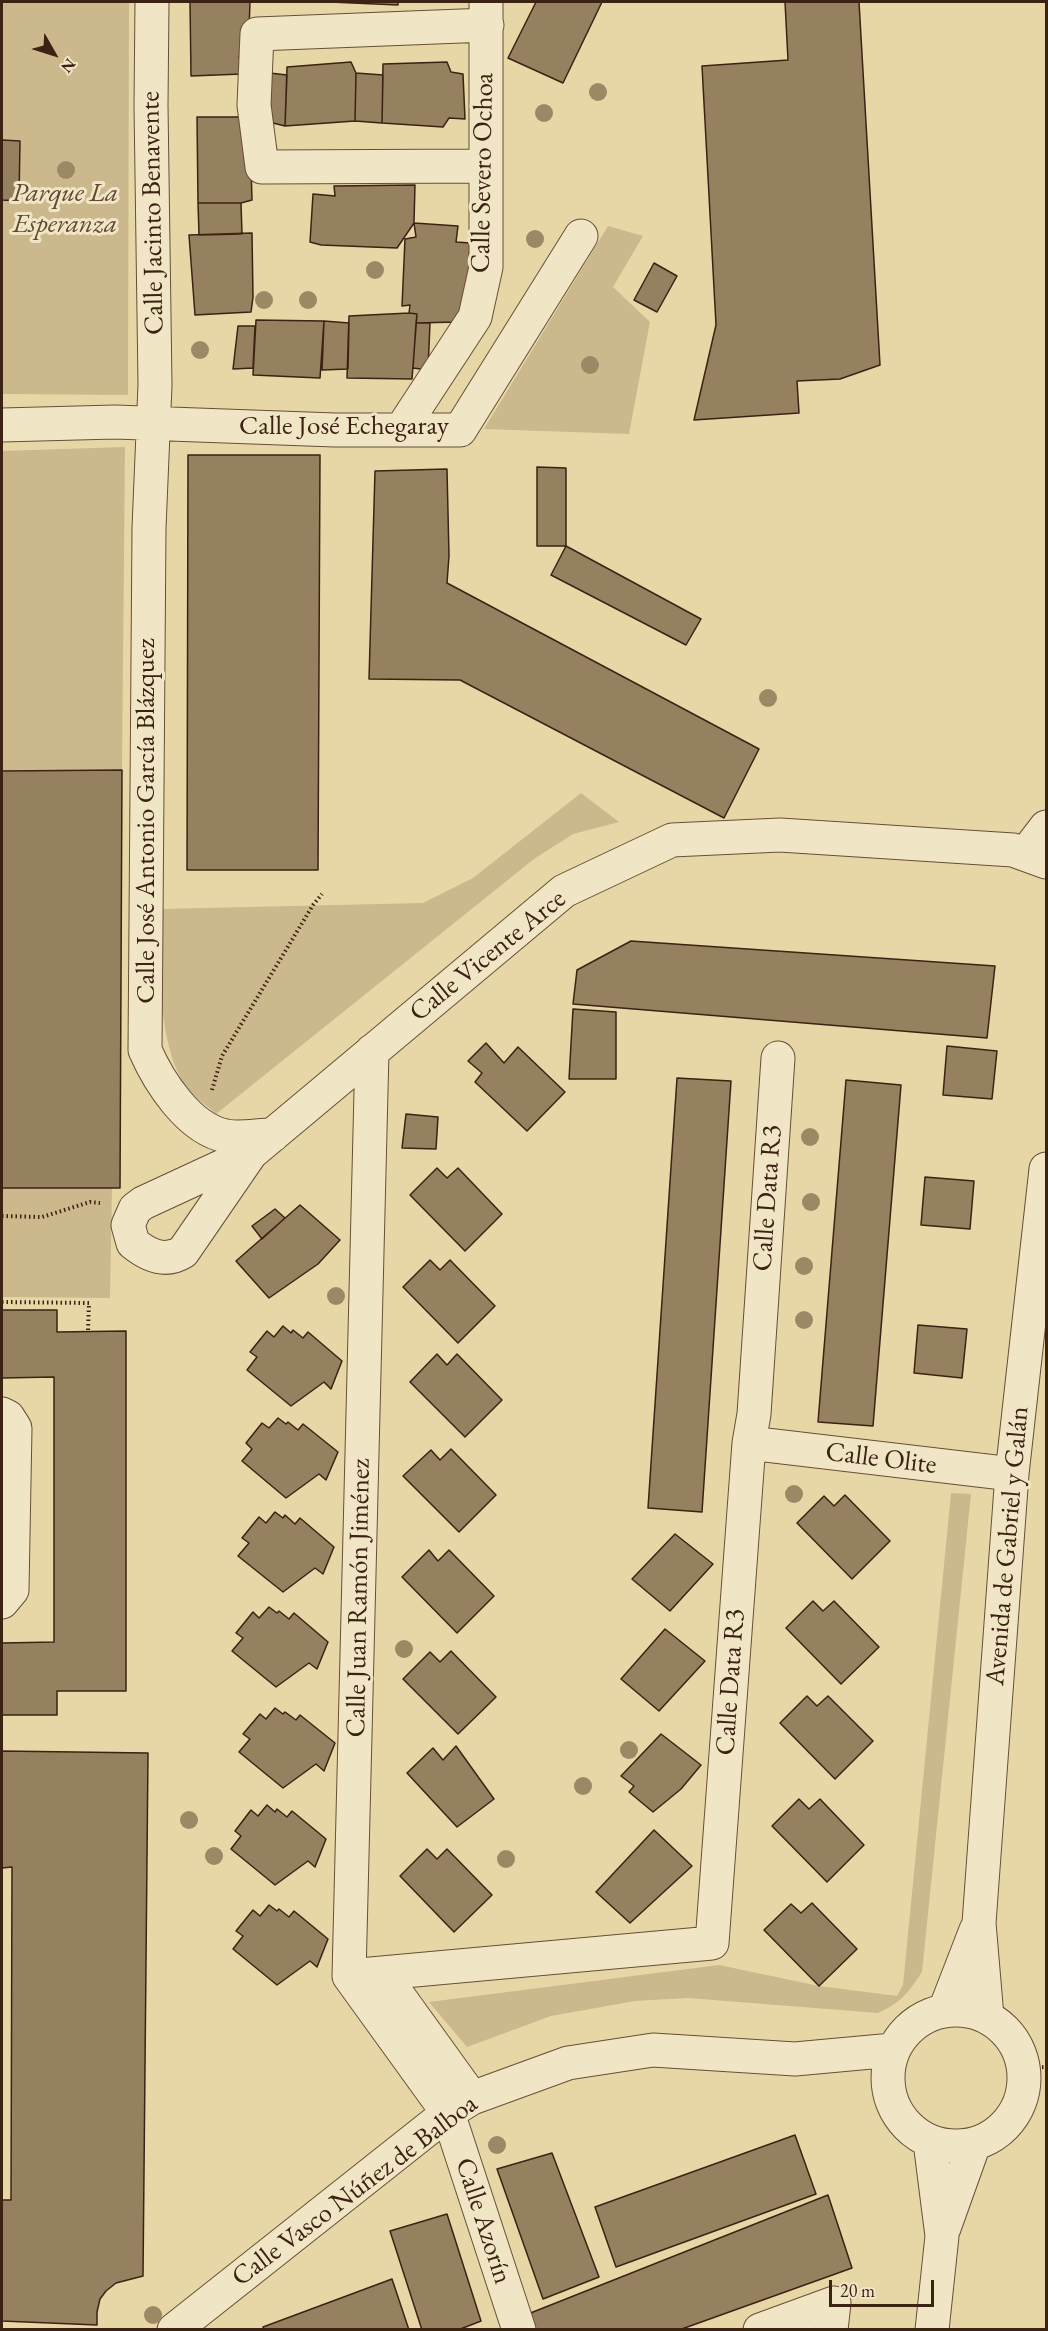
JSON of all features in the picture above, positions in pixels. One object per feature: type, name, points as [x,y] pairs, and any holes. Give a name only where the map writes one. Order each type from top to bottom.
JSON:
[{"type":"street","name":"Calle Jacinto Benavente","points":[[152,2],[150,105],[155,374],[153,424]]},
{"type":"street","points":[[485,166],[262,167],[254,105],[257,34],[486,13]]},
{"type":"street","name":"Calle Severo Ochoa","points":[[401,430],[476,317],[486,267],[484,70],[486,13]]},
{"type":"street","name":"Calle José Echegaray","points":[[2,425],[115,422],[334,430],[460,430],[581,236]]},
{"type":"street","name":"Calle José Antonio García Blázquez","points":[[153,424],[148,552],[146,1050],[157,1076],[179,1104],[199,1124],[226,1136],[262,1144]]},
{"type":"street","name":"Calle Vicente Arce","points":[[262,1144],[564,891],[672,840],[780,835],[1038,852]]},
{"type":"street","name":"Calle Juan Ramón Jiménez","points":[[349,1976],[372,1051]]},
{"type":"street","name":"Calle Data R3","points":[[349,1976],[712,1943],[749,1443],[755,1402],[778,1058]]},
{"type":"street","name":"Avenida de Gabriel y Galán","points":[[987,2017],[979,1923],[1012,1474],[1047,1169]]},
{"type":"street","points":[[2,1414],[8,1417],[15,1428],[12,1590],[2,1602]]},
{"type":"street","name":"Calle Olite","points":[[749,1443],[1012,1474]]},
{"type":"street","name":"Avenida de Gabriel y Galán","points":[[945,2010],[979,1923]]},
{"type":"street","points":[[382,1973],[460,2105]]},
{"type":"street","points":[[349,1976],[460,2105]]},
{"type":"street","points":[[945,2010],[967,2010],[987,2017],[1005,2029],[1035,2067],[1024,2088],[1018,2107],[1007,2124],[992,2137],[974,2144],[952,2147],[930,2142],[911,2131],[897,2115],[889,2094],[890,2066],[906,2031],[923,2017],[945,2010]]},
{"type":"street","name":"Calle Vasco Núñez de Balboa","points":[[174,2330],[460,2105],[568,2063],[653,2050],[890,2066]]},
{"type":"street","name":"Calle Azorín","points":[[460,2105],[519,2330]]},
{"type":"street","points":[[930,2142],[942,2236]]},
{"type":"street","points":[[932,2330],[942,2236],[974,2144]]},
{"type":"street","points":[[760,2330],[833,2316]]},
{"type":"path","points":[[211,1091],[222,1056],[313,905],[322,894]]},
{"type":"path","points":[[2,1216],[42,1217],[61,1210]]},
{"type":"path","points":[[2,1302],[89,1303],[88,1331]]},
{"type":"green space","name":"Parque La Esperanza","points":[[2,2],[129,2],[128,395],[2,394]]},
{"type":"green space","points":[[608,226],[643,236],[613,287],[650,322],[629,434],[484,429]]},
{"type":"green space","points":[[125,447],[122,770],[2,771],[2,451]]},
{"type":"green space","points":[[581,793],[619,822],[573,834],[534,859],[216,1114],[185,1086],[169,1046],[164,1023],[160,976],[160,909],[423,903],[473,878]]},
{"type":"green space","points":[[2,1188],[112,1188],[110,1298],[2,1297]]},
{"type":"green space","points":[[951,1493],[971,1494],[922,1972],[908,1991],[899,2001],[878,2013],[688,1998],[635,2001],[551,2016],[467,2047],[429,2002],[719,1965],[819,1986],[897,1996],[903,1985]]},
{"type":"building","points":[[190,2],[250,2],[248,57],[239,56],[242,74],[191,76]]},
{"type":"building","points":[[330,2],[398,2],[398,5]]},
{"type":"building","points":[[536,2],[602,2],[563,83],[508,58]]},
{"type":"building","points":[[785,2],[859,2],[880,365],[840,379],[797,381],[799,413],[694,420],[716,325],[702,66],[788,60]]},
{"type":"building","points":[[351,62],[356,73],[355,121],[285,126],[287,67]]},
{"type":"building","points":[[447,62],[451,72],[463,74],[465,119],[449,118],[443,127],[382,123],[383,64]]},
{"type":"building","points":[[261,72],[287,75],[285,126],[265,121]]},
{"type":"building","points":[[356,73],[383,75],[382,123],[355,121]]},
{"type":"building","points":[[197,117],[246,117],[250,134],[252,200],[241,203],[198,203]]},
{"type":"building","points":[[2,140],[20,141],[19,201],[2,200]]},
{"type":"building","points":[[415,185],[414,223],[397,248],[321,245],[310,242],[313,194],[335,196],[334,186]]},
{"type":"building","points":[[198,203],[241,203],[242,234],[199,235]]},
{"type":"building","points":[[414,223],[458,226],[456,242],[470,243],[467,306],[457,322],[416,323],[417,314],[409,313],[410,305],[402,306],[405,239],[416,237]]},
{"type":"building","points":[[252,233],[253,297],[251,312],[195,315],[189,235]]},
{"type":"building","points":[[654,263],[677,276],[657,312],[634,300]]},
{"type":"building","points":[[417,314],[412,379],[347,378],[349,316]]},
{"type":"building","points":[[256,320],[324,321],[320,378],[253,375]]},
{"type":"building","points":[[324,321],[349,323],[348,369],[322,370]]},
{"type":"building","points":[[416,323],[430,323],[428,370],[413,368]]},
{"type":"building","points":[[238,326],[255,326],[253,368],[233,369]]},
{"type":"building","points":[[188,455],[320,455],[318,870],[187,870]]},
{"type":"building","points":[[537,467],[566,468],[566,546],[537,546]]},
{"type":"building","points":[[447,469],[449,556],[447,583],[759,749],[724,818],[460,680],[369,679],[375,471]]},
{"type":"building","points":[[566,546],[701,619],[686,645],[551,575]]},
{"type":"building","points":[[122,770],[120,1188],[2,1188],[2,771]]},
{"type":"building","points":[[631,941],[995,966],[987,1038],[573,1004],[577,970]]},
{"type":"building","points":[[573,1009],[616,1012],[616,1079],[569,1079]]},
{"type":"building","points":[[486,1043],[504,1063],[518,1047],[565,1092],[527,1131],[475,1082],[482,1073],[468,1061]]},
{"type":"building","points":[[947,1046],[997,1051],[992,1099],[943,1095]]},
{"type":"building","points":[[677,1078],[731,1081],[702,1512],[648,1508]]},
{"type":"building","points":[[846,1080],[901,1085],[873,1426],[818,1422]]},
{"type":"building","points":[[406,1114],[438,1117],[436,1149],[402,1148]]},
{"type":"building","points":[[437,1168],[447,1178],[458,1168],[502,1214],[465,1251],[410,1195]]},
{"type":"building","points":[[925,1177],[974,1181],[970,1229],[921,1225]]},
{"type":"building","points":[[300,1205],[340,1240],[318,1264],[269,1298],[236,1261]]},
{"type":"building","points":[[275,1209],[285,1218],[262,1239],[252,1226]]},
{"type":"building","points":[[430,1260],[440,1270],[450,1260],[495,1306],[458,1343],[403,1287]]},
{"type":"building","points":[[2,1310],[57,1310],[57,1332],[126,1331],[126,1691],[57,1691],[57,1715],[2,1715],[2,1643],[54,1642],[54,1377],[2,1378]]},
{"type":"building","points":[[918,1325],[967,1329],[962,1378],[914,1373]]},
{"type":"building","points":[[283,1326],[291,1333],[293,1330],[303,1338],[308,1332],[342,1361],[331,1389],[324,1382],[291,1406],[247,1370],[257,1357],[250,1352],[267,1331],[274,1337]]},
{"type":"building","points":[[437,1354],[447,1365],[457,1354],[502,1400],[465,1437],[410,1382]]},
{"type":"building","points":[[278,1418],[298,1430],[303,1424],[338,1452],[326,1480],[319,1474],[286,1498],[242,1461],[252,1449],[246,1443],[262,1423],[269,1428]]},
{"type":"building","points":[[451,1449],[496,1495],[459,1532],[403,1476],[431,1450],[440,1460]]},
{"type":"building","points":[[845,1495],[890,1541],[852,1579],[797,1523],[824,1496],[834,1506]]},
{"type":"building","points":[[275,1512],[283,1518],[285,1515],[295,1524],[300,1518],[334,1547],[323,1574],[315,1568],[283,1592],[238,1556],[249,1543],[242,1538],[259,1517],[266,1523]]},
{"type":"building","points":[[675,1534],[713,1564],[670,1611],[632,1579]]},
{"type":"building","points":[[429,1550],[438,1561],[449,1550],[494,1596],[457,1633],[402,1577]]},
{"type":"building","points":[[813,1601],[823,1611],[834,1601],[879,1647],[841,1684],[786,1628]]},
{"type":"building","points":[[269,1607],[289,1619],[294,1613],[328,1642],[317,1669],[309,1663],[276,1687],[232,1651],[243,1638],[236,1633],[253,1612],[259,1618]]},
{"type":"building","points":[[665,1629],[705,1661],[659,1711],[621,1679]]},
{"type":"building","points":[[451,1651],[496,1697],[458,1734],[403,1679],[430,1652],[440,1662]]},
{"type":"building","points":[[807,1696],[817,1706],[828,1696],[873,1741],[835,1779],[780,1723]]},
{"type":"building","points":[[275,1708],[296,1720],[300,1715],[335,1743],[324,1771],[316,1764],[283,1788],[239,1752],[250,1739],[243,1734],[260,1714],[266,1719]]},
{"type":"building","points":[[661,1734],[701,1765],[681,1789],[653,1812],[629,1792],[634,1786],[621,1776]]},
{"type":"building","points":[[456,1746],[494,1799],[457,1827],[407,1773],[433,1748],[443,1760]]},
{"type":"building","points":[[2,1751],[148,1753],[143,2276],[116,2283],[106,2291],[100,2299],[97,2325],[2,2321],[2,2200],[11,2200],[12,1867],[2,1868]]},
{"type":"building","points":[[799,1799],[809,1809],[820,1799],[864,1845],[827,1882],[772,1826]]},
{"type":"building","points":[[267,1805],[275,1812],[277,1809],[287,1817],[292,1811],[326,1839],[315,1867],[308,1861],[275,1885],[231,1849],[241,1836],[235,1831],[251,1810],[258,1816]]},
{"type":"building","points":[[654,1830],[692,1866],[630,1923],[596,1892]]},
{"type":"building","points":[[427,1849],[437,1859],[447,1849],[492,1895],[454,1932],[400,1876]]},
{"type":"building","points":[[812,1903],[857,1949],[819,1986],[764,1930],[791,1904],[801,1913]]},
{"type":"building","points":[[269,1905],[289,1917],[294,1911],[328,1939],[317,1967],[310,1961],[277,1985],[233,1949],[243,1936],[236,1931],[253,1910],[260,1916]]},
{"type":"building","points":[[795,2135],[816,2194],[616,2267],[595,2207]]},
{"type":"building","points":[[552,2153],[599,2277],[543,2299],[497,2169]]},
{"type":"building","points":[[828,2195],[852,2268],[679,2330],[535,2330],[528,2314]]},
{"type":"building","points":[[447,2214],[481,2321],[458,2330],[422,2330],[390,2231]]},
{"type":"building","points":[[392,2279],[409,2330],[264,2330],[263,2327]]}]
